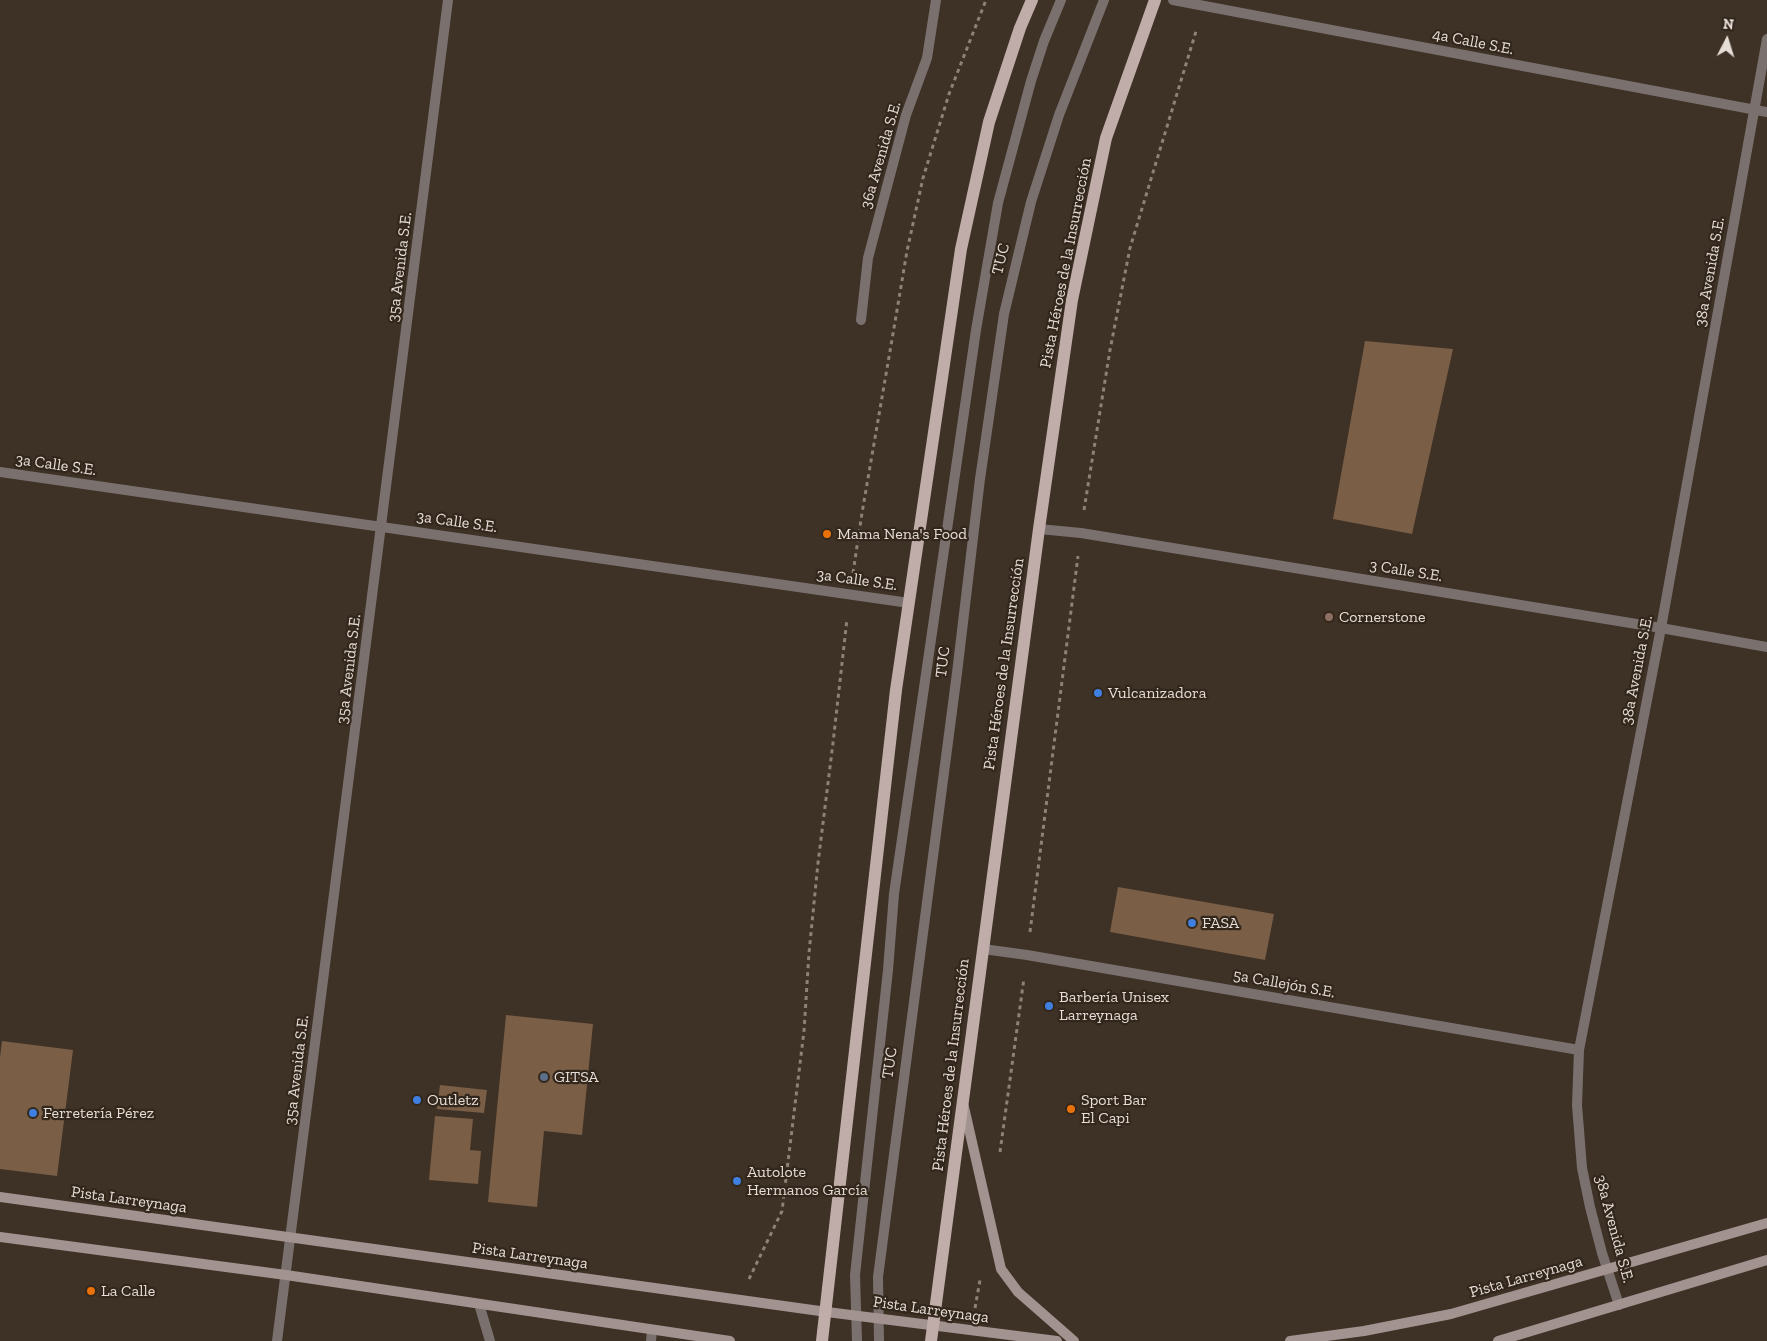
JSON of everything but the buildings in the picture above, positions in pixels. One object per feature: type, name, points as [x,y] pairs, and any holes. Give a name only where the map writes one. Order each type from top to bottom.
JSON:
[{"type":"main road","points":[[822,1341],[896,690],[961,249],[988,122],[1020,28],[1032,0]]},
{"type":"main road","name":"Pista Héroes de la Insurrección","points":[[931,1341],[1039,529],[1072,300],[1106,138],[1155,0]]},
{"type":"main road","points":[[964,1104],[1000,1268],[1018,1292],[1074,1341]]},
{"type":"main road","name":"Pista Larreynaga","points":[[0,1197],[826,1312],[1056,1341]]},
{"type":"main road","name":"Pista Larreynaga","points":[[1290,1341],[1364,1331],[1451,1314],[1767,1224]]},
{"type":"main road","points":[[0,1237],[286,1276],[730,1341]]},
{"type":"main road","points":[[1498,1341],[1767,1260]]},
{"type":"street","name":"35a Avenida S.E.","points":[[277,1341],[448,0]]},
{"type":"street","name":"36a Avenida S.E.","points":[[861,320],[868,258],[906,115],[927,58],[936,0]]},
{"type":"street","name":"TUC","points":[[857,1341],[855,1275],[887,980],[894,894],[976,330],[998,203],[1031,81],[1044,41],[1061,0]]},
{"type":"street","name":"TUC","points":[[879,1341],[878,1277],[957,673],[980,480],[1004,314],[1031,202],[1059,114],[1104,0]]},
{"type":"street","name":"4a Calle S.E.","points":[[1173,0],[1767,112]]},
{"type":"street","name":"38a Avenida S.E.","points":[[1619,1305],[1590,1207],[1582,1168],[1578,1105],[1579,1050],[1661,628],[1767,39]]},
{"type":"street","name":"3a Calle S.E.","points":[[0,472],[909,603]]},
{"type":"street","name":"3 Calle S.E.","points":[[1039,529],[1080,533],[1767,647]]},
{"type":"street","name":"5a Callejón S.E.","points":[[983,949],[1579,1050]]},
{"type":"street","points":[[479,1304],[490,1341]]},
{"type":"street","points":[[651,1341],[652,1330]]},
{"type":"path","points":[[746,1301],[749,1280],[782,1211],[804,1031],[818,863],[850,594],[907,251],[923,178],[949,94],[986,0]]},
{"type":"path","points":[[1000,1154],[1080,533],[1110,350],[1130,248],[1198,25],[1206,6]]},
{"type":"path","points":[[972,1331],[981,1274]]},
{"type":"place","name":"Mama Nena's Food","points":[[827,534]]},
{"type":"place","name":"Cornerstone","points":[[1329,617]]},
{"type":"place","name":"Vulcanizadora","points":[[1098,693]]},
{"type":"place","name":"FASA","points":[[1192,923]]},
{"type":"place","name":"Barbería Unisex Larreynaga","points":[[1049,1006]]},
{"type":"place","name":"GITSA","points":[[544,1077]]},
{"type":"place","name":"Outletz","points":[[417,1100]]},
{"type":"place","name":"Sport Bar El Capi","points":[[1071,1109]]},
{"type":"place","name":"Ferretería Pérez","points":[[33,1113]]},
{"type":"place","name":"Autolote Hermanos García","points":[[737,1181]]},
{"type":"place","name":"La Calle","points":[[91,1291]]}]
